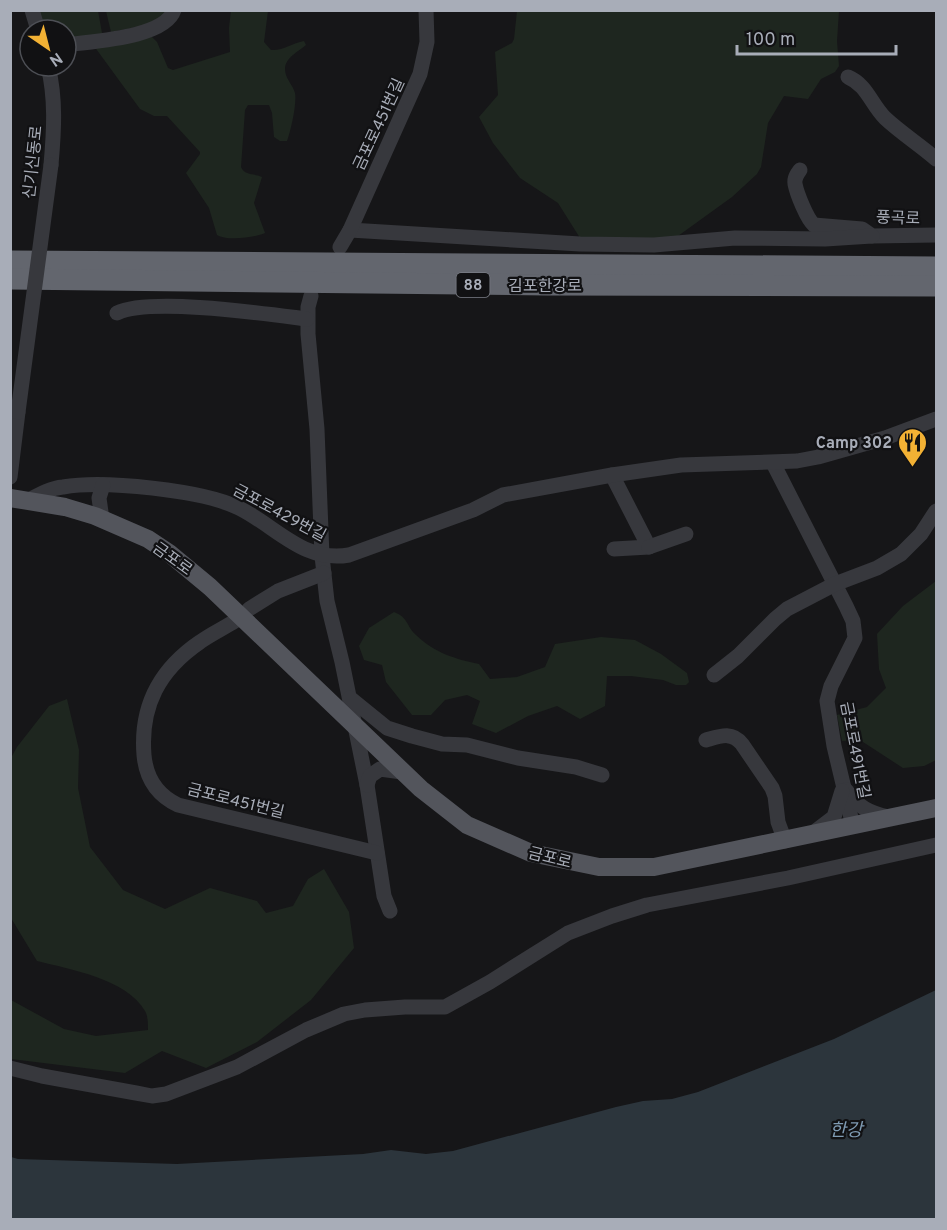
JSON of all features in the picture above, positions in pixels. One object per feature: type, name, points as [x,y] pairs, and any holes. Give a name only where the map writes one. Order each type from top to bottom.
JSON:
[{"type":"highway","name":"김포한강로","points":[[10,261],[936,267]]},
{"type":"highway","name":"김포한강로","points":[[10,279],[548,285],[936,286]]},
{"type":"main road","name":"금포로","points":[[10,498],[65,507],[102,519],[148,539],[190,569],[402,772],[445,809],[468,825],[531,853],[577,864],[609,868],[654,867],[936,808]]},
{"type":"street","points":[[78,43],[147,32],[167,22],[174,10]]},
{"type":"street","name":"금포로451번길","points":[[340,248],[351,230],[420,74],[427,42],[426,10]]},
{"type":"street","points":[[848,76],[862,85],[872,102],[886,118],[936,159]]},
{"type":"street","name":"신기신동로","points":[[10,477],[51,165],[54,105],[51,78]]},
{"type":"street","name":"풍곡로","points":[[800,170],[795,177],[795,184],[808,217],[814,225],[862,229],[872,236],[936,235]]},
{"type":"street","points":[[351,230],[590,244],[654,245],[735,238],[825,239],[872,236]]},
{"type":"street","points":[[311,296],[307,319],[317,429],[322,556],[327,601],[350,698],[367,785],[384,896],[390,911]]},
{"type":"street","points":[[117,313],[130,309],[183,307],[307,319]]},
{"type":"street","name":"금포로429번길","points":[[29,500],[63,486],[119,485],[174,492],[223,502],[254,517],[307,551],[322,556],[336,557],[350,555],[473,510],[503,495],[681,465],[797,461],[829,454],[936,419]]},
{"type":"street","name":"금포로491번길","points":[[773,463],[835,584],[855,629],[852,648],[828,694],[828,712],[853,826]]},
{"type":"street","points":[[612,475],[649,547]]},
{"type":"street","points":[[102,519],[99,498],[103,485]]},
{"type":"street","points":[[714,675],[738,657],[780,614],[835,584],[877,568],[901,554],[921,534],[936,512]]},
{"type":"street","points":[[614,549],[649,547],[686,534]]},
{"type":"street","points":[[249,609],[278,591],[324,573]]},
{"type":"street","name":"금포로451번길","points":[[235,621],[186,652],[154,692],[144,723],[143,734],[146,767],[153,784],[169,800],[188,808],[377,853]]},
{"type":"street","points":[[319,692],[330,694],[336,692],[346,679]]},
{"type":"street","points":[[350,698],[387,728],[412,736],[442,744],[467,745],[518,758],[576,767],[602,775]]},
{"type":"street","points":[[706,740],[731,735],[742,744],[772,788],[784,841]]},
{"type":"street","points":[[367,785],[370,776],[380,769],[402,772]]},
{"type":"street","points":[[843,785],[853,801],[866,811],[891,817]]},
{"type":"street","points":[[809,835],[834,817],[843,785]]},
{"type":"street","points":[[10,1068],[152,1096],[166,1094],[237,1067],[306,1030],[344,1014],[405,1007],[445,1007],[568,933],[612,916],[647,905],[788,878],[936,845]]},
{"type":"shaded area","points":[[231,10],[268,11],[264,42],[271,50],[304,41],[306,45],[291,57],[285,69],[295,97],[287,141],[280,141],[274,137],[269,105],[248,105],[245,110],[241,167],[247,173],[262,177],[254,203],[265,233],[233,238],[217,235],[209,208],[186,173],[200,152],[167,116],[154,116],[140,109],[94,46],[151,36],[157,42],[168,68],[173,70],[230,52]]},
{"type":"shaded area","points":[[38,11],[98,11],[102,33],[78,40],[78,18],[40,18]]},
{"type":"shaded area","points":[[106,11],[169,11],[158,23],[111,32]]},
{"type":"shaded area","points":[[517,11],[839,11],[837,41],[839,66],[835,72],[821,79],[808,99],[784,96],[768,123],[761,167],[757,174],[732,197],[678,236],[673,239],[580,238],[558,203],[520,178],[493,143],[479,117],[498,95],[495,52],[512,43]]},
{"type":"shaded area","points":[[936,581],[936,760],[924,766],[903,768],[860,740],[842,741],[837,715],[867,707],[886,688],[879,669],[877,634],[903,606]]},
{"type":"shaded area","points":[[394,612],[402,617],[413,632],[430,646],[454,657],[479,664],[490,679],[517,677],[545,667],[555,644],[601,637],[635,640],[661,654],[687,673],[689,682],[686,685],[676,685],[663,680],[607,676],[605,706],[580,719],[557,706],[528,716],[496,733],[472,724],[480,701],[467,695],[445,700],[431,715],[412,715],[386,682],[382,665],[364,660],[359,646],[369,628]]},
{"type":"shaded area","points":[[67,699],[79,750],[78,788],[90,847],[123,890],[165,909],[210,888],[257,901],[266,913],[293,906],[308,879],[324,869],[349,912],[354,948],[311,1000],[257,1042],[206,1068],[162,1051],[125,1073],[11,1059],[11,1000],[64,1029],[96,1036],[148,1030],[145,1011],[137,1000],[125,991],[96,977],[37,961],[11,918],[11,758],[49,706]]},
{"type":"water","name":"한강","points":[[936,990],[936,1219],[11,1219],[11,1157],[177,1164],[363,1154],[391,1150],[426,1154],[453,1151],[616,1107],[643,1101],[672,1099],[698,1092],[834,1039]]},
{"type":"place","name":"Camp 302","points":[[913,468]]}]
